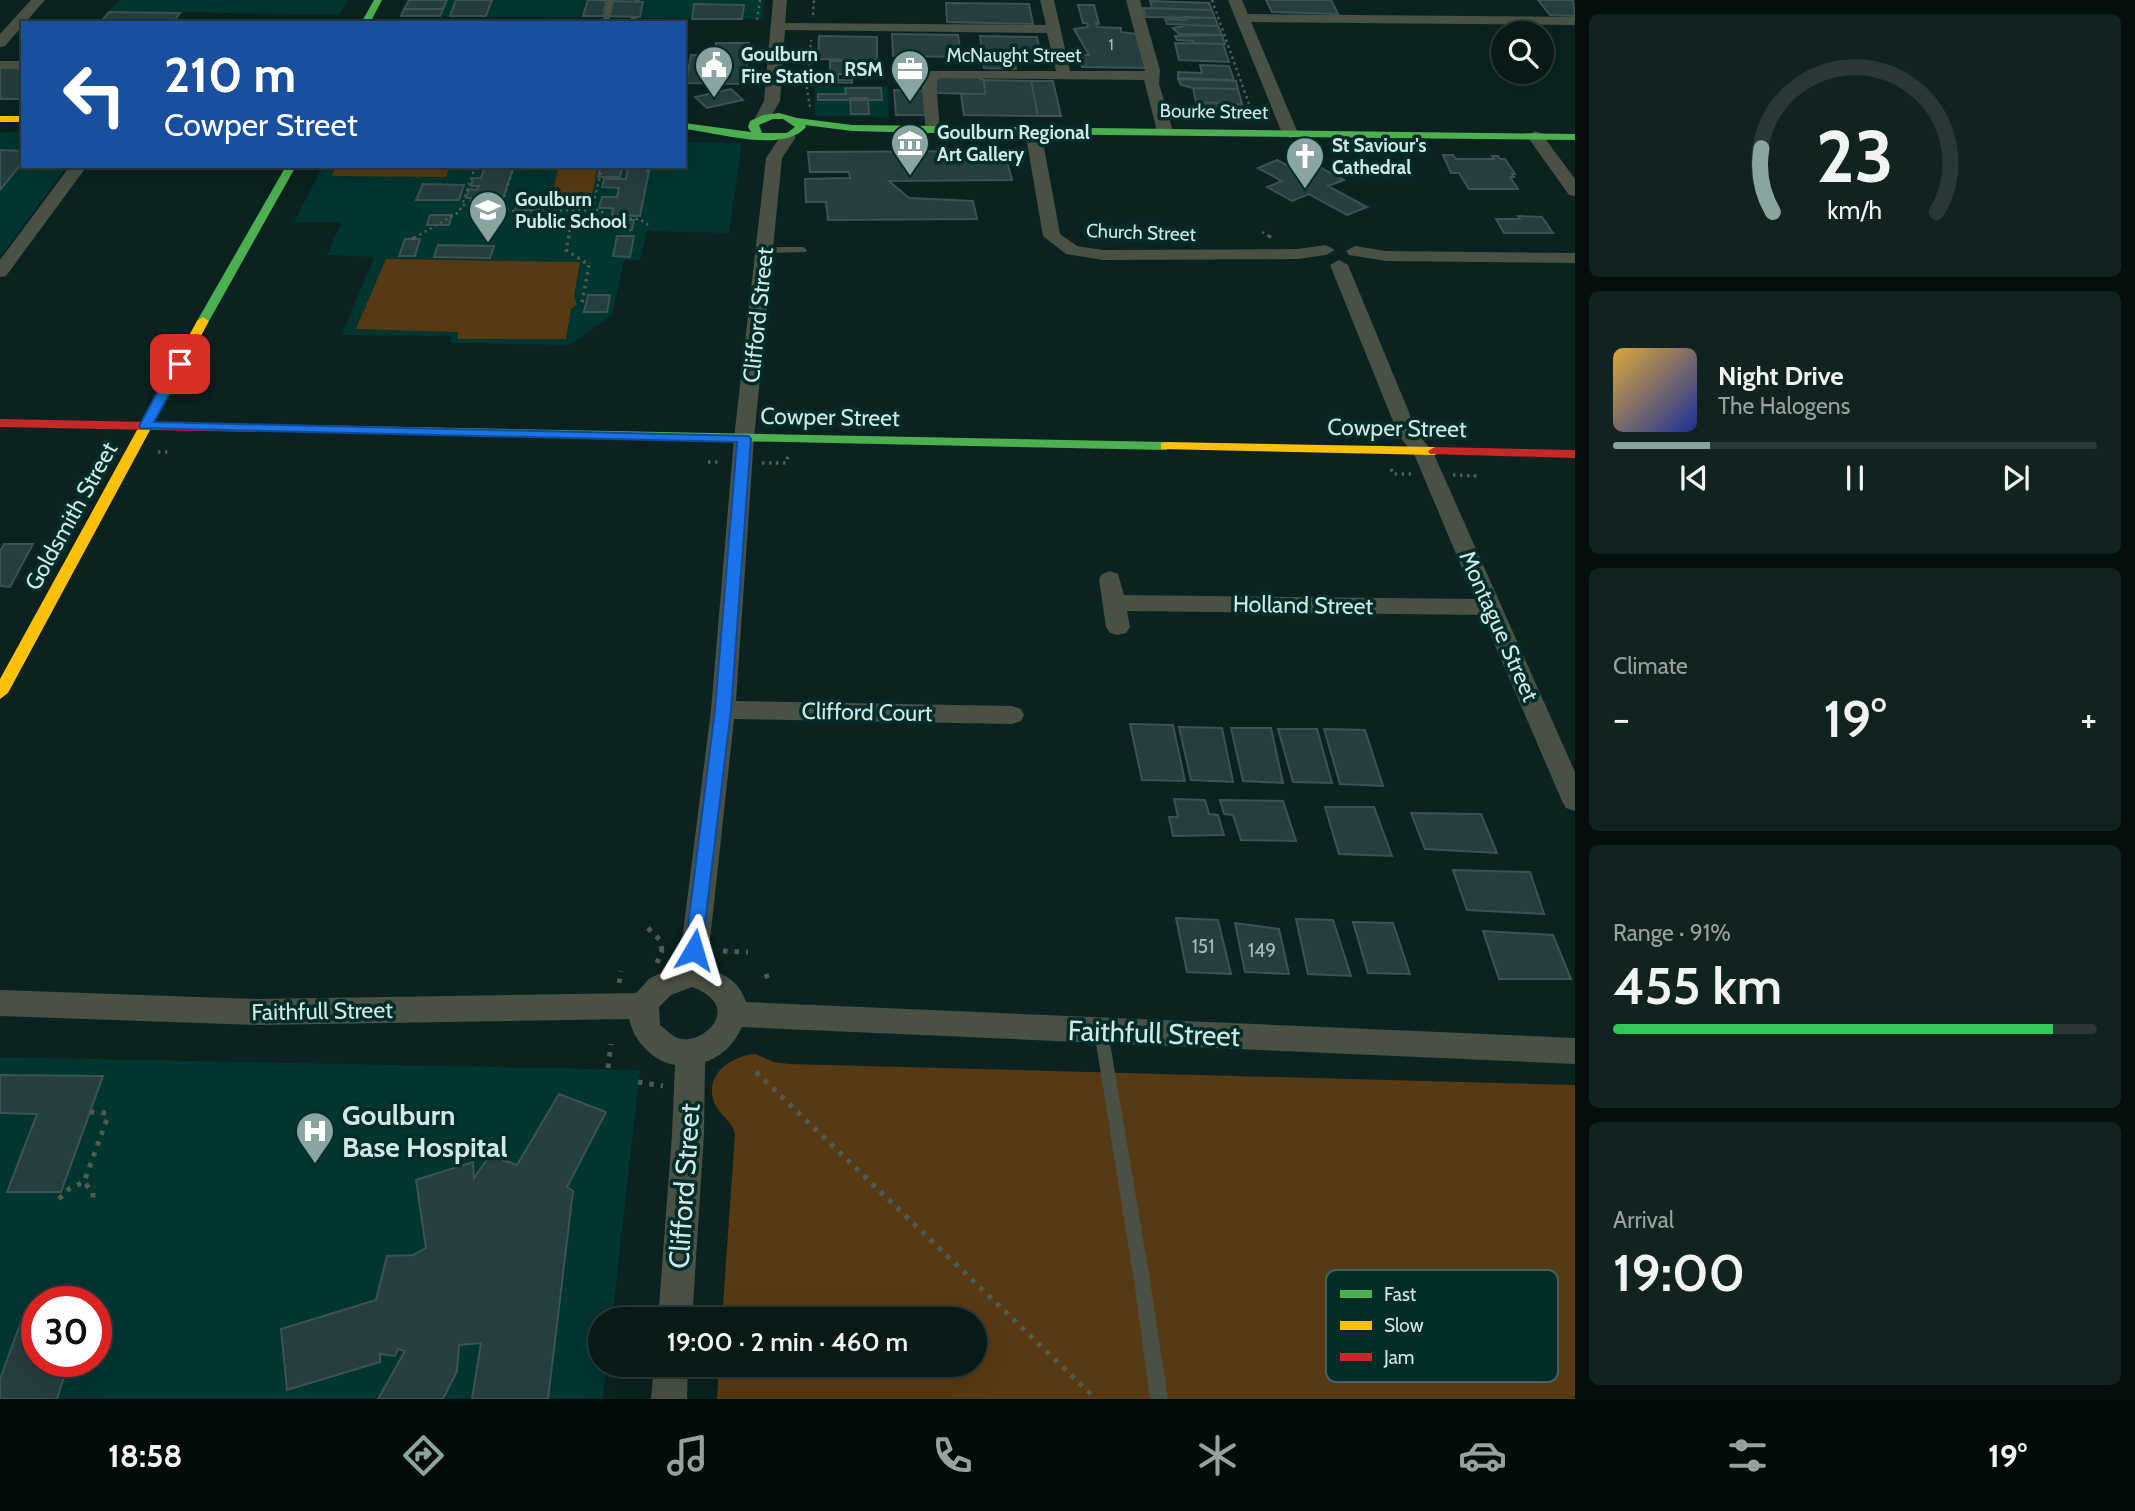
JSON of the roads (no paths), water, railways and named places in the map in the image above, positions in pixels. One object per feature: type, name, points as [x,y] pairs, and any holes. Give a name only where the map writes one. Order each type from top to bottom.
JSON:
[{"type":"main road","points":[[366,21],[378,0]]},
{"type":"main road","points":[[0,113],[21,113]]},
{"type":"main road","points":[[686,126],[759,127],[778,116],[797,125]]},
{"type":"main road","points":[[0,119],[21,119]]},
{"type":"main road","points":[[759,127],[776,138],[797,125]]},
{"type":"main road","name":"Bourke Street","points":[[797,125],[932,130],[1575,137]]},
{"type":"main road","name":"Goldsmith Street","points":[[0,693],[287,170]]},
{"type":"main road","name":"Cowper Street","points":[[0,423],[744,439],[1419,463],[1575,454]]},
{"type":"street","points":[[0,43],[38,0]]},
{"type":"street","points":[[780,0],[784,31],[785,104],[797,125]]},
{"type":"street","points":[[774,158],[759,127],[772,101],[791,0]]},
{"type":"street","points":[[1048,0],[1065,75]]},
{"type":"street","points":[[1133,0],[1153,76],[1151,84],[1165,131]]},
{"type":"street","points":[[1235,0],[1290,132]]},
{"type":"street","points":[[1246,24],[1575,22]]},
{"type":"street","points":[[1246,24],[1491,33]]},
{"type":"street","points":[[784,31],[1054,29]]},
{"type":"street","points":[[1554,34],[1575,34]]},
{"type":"street","points":[[0,65],[21,65]]},
{"type":"street","name":"McNaught Street","points":[[932,130],[928,80],[934,74],[1153,76]]},
{"type":"street","name":"Clifford Street","points":[[692,975],[723,710],[744,439],[774,158],[797,125]]},
{"type":"street","name":"Church Street","points":[[1034,131],[1052,236],[1072,250],[1103,254],[1297,254],[1344,258],[1575,258]]},
{"type":"street","points":[[1535,136],[1575,191]]},
{"type":"street","points":[[0,272],[78,168]]},
{"type":"street","name":"Montague Street","points":[[1344,258],[1385,358],[1419,463],[1492,607],[1575,801]]},
{"type":"street","points":[[1110,579],[1118,627]]},
{"type":"street","name":"Holland Street","points":[[1114,603],[1492,607]]},
{"type":"street","name":"Clifford Court","points":[[723,710],[1012,715]]},
{"type":"street","points":[[692,975],[706,977],[726,991],[733,1014],[725,1035],[716,1043],[690,1053],[664,1047],[654,1040],[643,1018],[645,1006],[657,987],[668,980],[692,975]]},
{"type":"street","name":"Faithfull Street","points":[[0,1003],[259,1012],[645,1006]]},
{"type":"street","name":"Faithfull Street","points":[[733,1014],[1575,1051]]},
{"type":"street","name":"Clifford Street","points":[[676,1307],[688,1134],[690,1053]]},
{"type":"street","points":[[669,1399],[670,1377]]},
{"type":"lane","points":[[606,21],[611,0]]},
{"type":"lane","points":[[766,250],[803,250]]},
{"type":"lane","points":[[1101,1031],[1159,1399]]},
{"type":"place","name":"Goulburn Fire Station","points":[[714,99]]},
{"type":"place","name":"RSM","points":[[910,103]]},
{"type":"place","name":"Goulburn Regional Art Gallery","points":[[910,177]]},
{"type":"place","name":"St Saviour's Cathedral","points":[[1305,190]]},
{"type":"place","name":"Goulburn Public School","points":[[488,244]]},
{"type":"place","name":"Goulburn Base Hospital","points":[[315,1165]]}]
